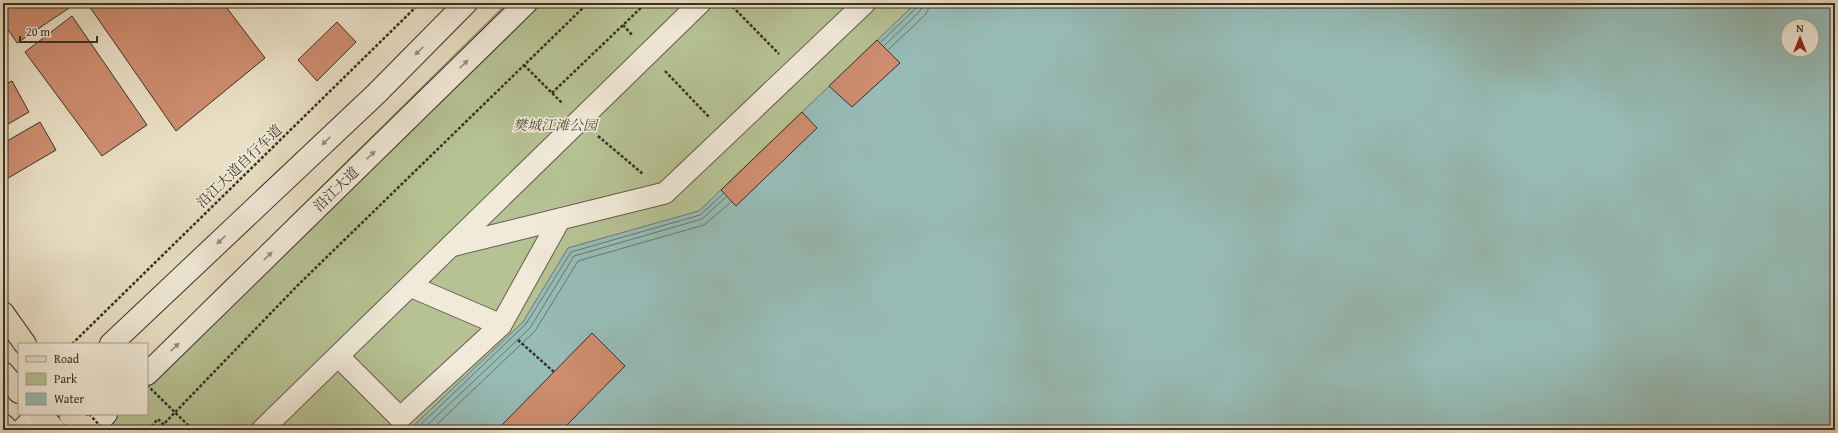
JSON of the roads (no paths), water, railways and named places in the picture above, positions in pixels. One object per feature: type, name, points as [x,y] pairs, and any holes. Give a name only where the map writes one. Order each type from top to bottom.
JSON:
[{"type":"main road","points":[[112,343],[376,94],[466,3]]},
{"type":"main road","name":"沿江大道","points":[[148,373],[526,3]]},
{"type":"main road","points":[[3,313],[24,343]]},
{"type":"main road","points":[[3,329],[18,355]]},
{"type":"main road","points":[[3,373],[18,391]]},
{"type":"main road","points":[[22,430],[38,415]]},
{"type":"main road","points":[[40,415],[55,430]]},
{"type":"main road","points":[[72,415],[92,423]]},
{"type":"main road","points":[[3,425],[8,430]]},
{"type":"street","points":[[262,430],[700,3]]},
{"type":"street","points":[[450,246],[665,193],[865,3]]},
{"type":"street","points":[[338,356],[400,418],[501,325],[560,219]]},
{"type":"street","points":[[410,286],[501,325]]},
{"type":"water","points":[[916,3],[1835,3],[1835,430],[409,430],[523,322],[568,248],[699,211]]},
{"type":"park label","name":"樊城江滩公园","points":[[555,125]]}]
